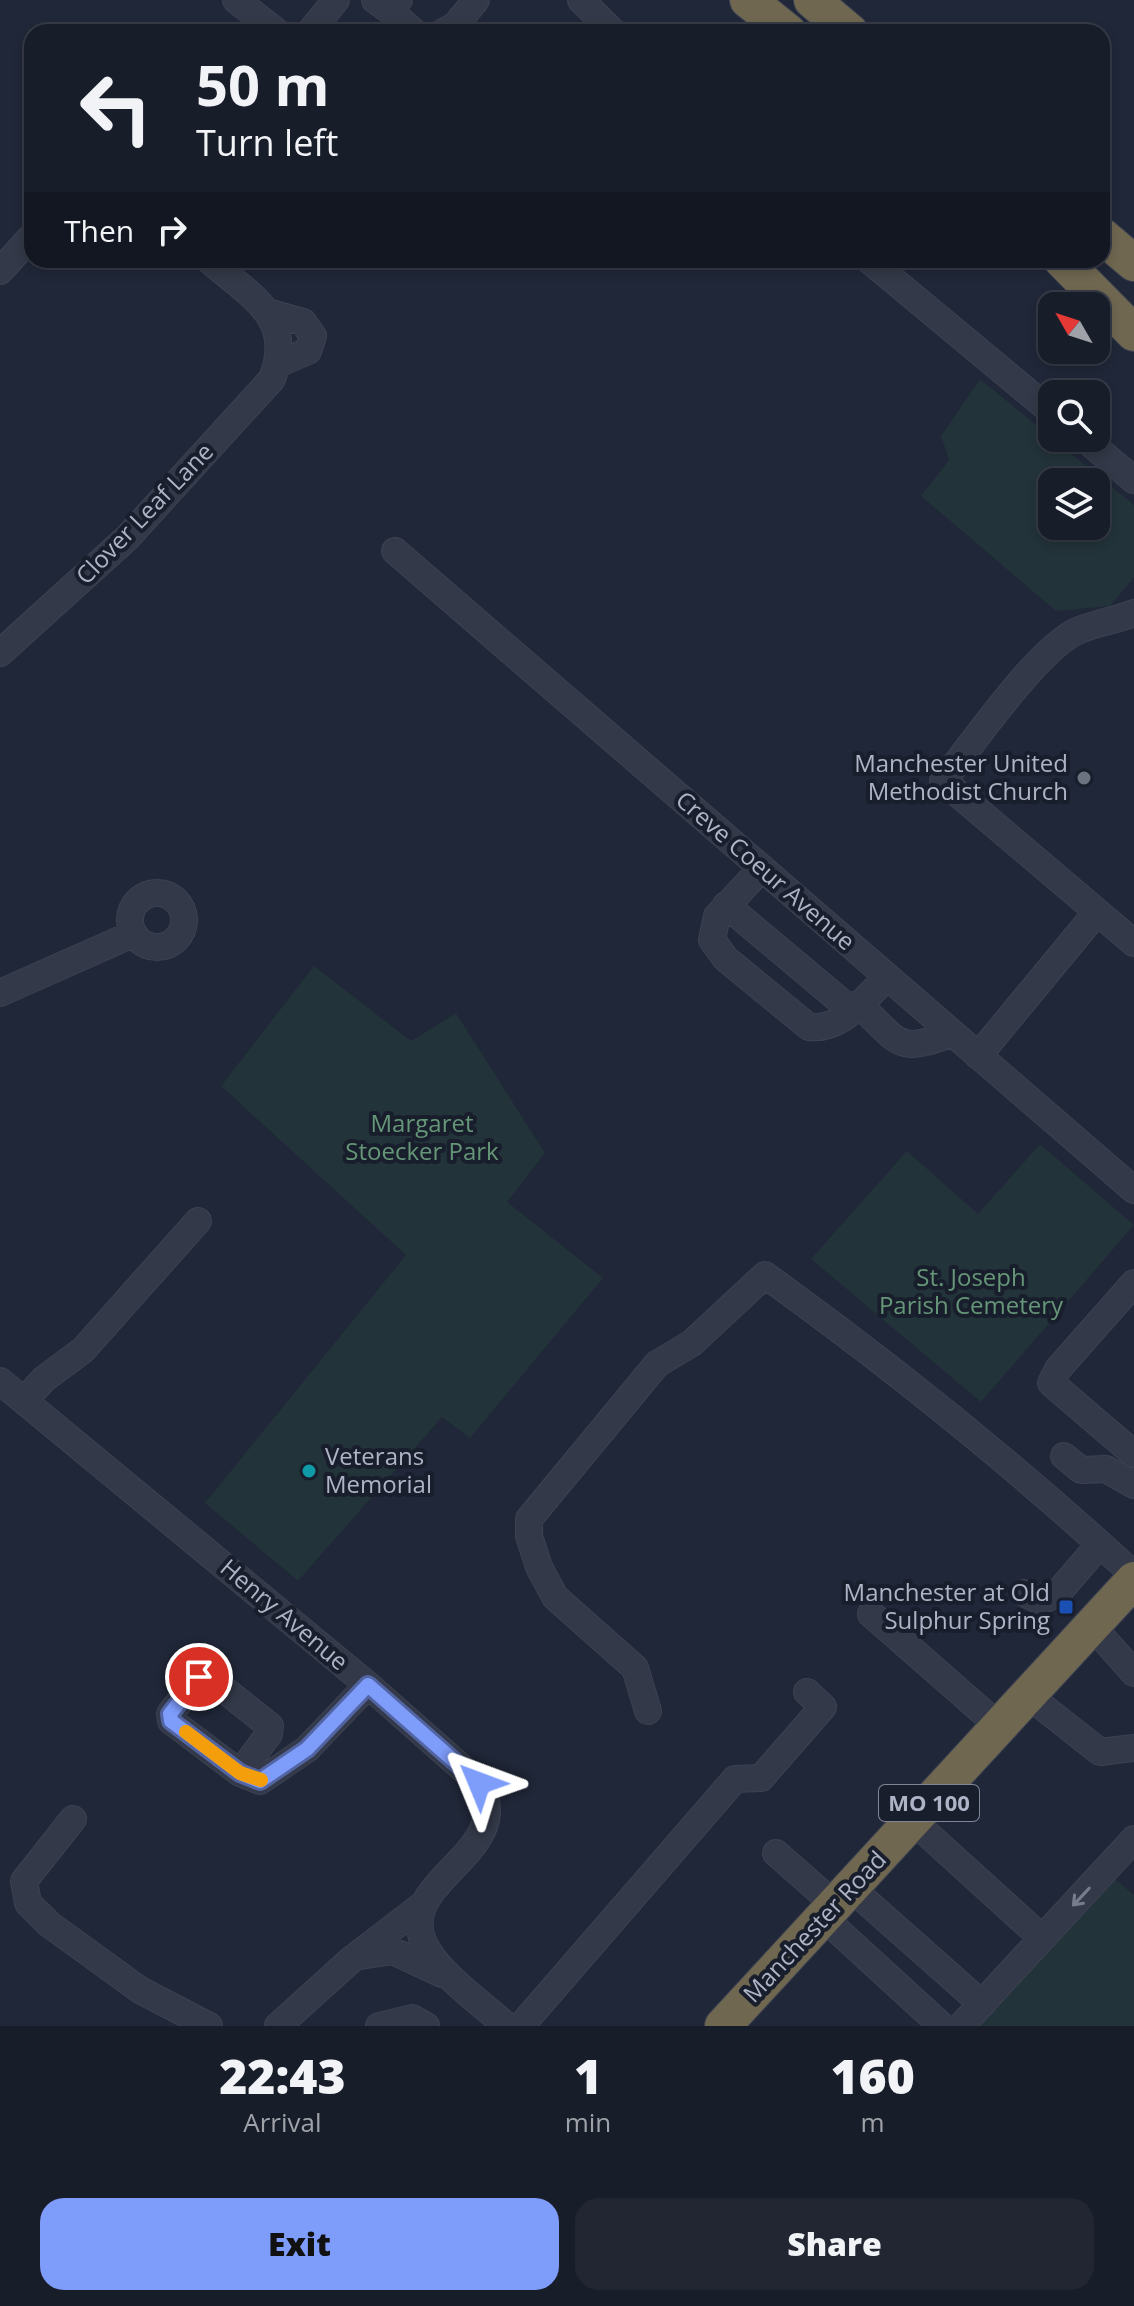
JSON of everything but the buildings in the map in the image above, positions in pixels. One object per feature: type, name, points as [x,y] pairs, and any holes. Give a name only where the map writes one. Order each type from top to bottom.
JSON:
[{"type":"highway","points":[[748,0],[778,24]]},
{"type":"highway","points":[[812,0],[840,24]]},
{"type":"highway","points":[[1110,226],[1134,240]]},
{"type":"highway","points":[[1110,243],[1134,263]]},
{"type":"highway","points":[[1070,268],[1134,333]]},
{"type":"highway","points":[[1080,268],[1134,312]]},
{"type":"highway","name":"Manchester Road","points":[[727,2025],[1134,1578]]},
{"type":"street","points":[[236,0],[267,24]]},
{"type":"street","points":[[316,24],[336,0]]},
{"type":"street","points":[[457,24],[476,0]]},
{"type":"street","points":[[581,0],[605,24]]},
{"type":"street","points":[[388,4],[407,24]]},
{"type":"street","points":[[0,271],[24,245]]},
{"type":"street","name":"Clover Leaf Lane","points":[[0,653],[127,538],[272,379],[278,364],[279,345],[271,313],[218,268]]},
{"type":"street","points":[[879,268],[1038,400]]},
{"type":"street","points":[[1101,452],[1134,480]]},
{"type":"street","name":"Creve Coeur Avenue","points":[[395,551],[1134,1190]]},
{"type":"street","points":[[1134,613],[1114,622],[1077,631],[1050,649],[943,781],[1134,943]]},
{"type":"street","points":[[762,868],[717,916],[712,940],[726,959],[809,1027],[832,1026],[887,977]]},
{"type":"street","points":[[726,905],[902,1043],[912,1047],[952,1033]]},
{"type":"street","points":[[978,1056],[1097,912]]},
{"type":"street","points":[[0,993],[133,934]]},
{"type":"street","points":[[24,1401],[44,1379],[83,1350],[198,1221]]},
{"type":"street","points":[[648,1711],[635,1668],[555,1597],[539,1567],[529,1536],[529,1519],[657,1364],[692,1343],[765,1275],[918,1389],[1054,1500],[1134,1578]]},
{"type":"street","points":[[1134,1283],[1058,1369],[1051,1383],[1134,1454]]},
{"type":"street","name":"Henry Avenue","points":[[0,1381],[368,1685],[472,1775],[485,1794],[484,1826],[460,1862],[425,1903],[352,1959]]},
{"type":"street","points":[[1064,1456],[1081,1470],[1106,1469],[1134,1485]]},
{"type":"street","points":[[1024,1593],[1040,1601],[1057,1594],[1100,1544]]},
{"type":"street","points":[[871,1614],[1000,1727]]},
{"type":"street","points":[[1092,1626],[1134,1673]]},
{"type":"street","points":[[240,1773],[260,1781],[307,1749],[368,1685]]},
{"type":"street","points":[[521,2026],[735,1779],[761,1778],[823,1707],[807,1692]]},
{"type":"street","points":[[1029,1696],[1100,1752],[1134,1748]]},
{"type":"street","points":[[73,1819],[24,1881],[28,1903],[49,1924],[140,1990],[209,2026]]},
{"type":"street","points":[[913,1821],[1042,1938]]},
{"type":"street","points":[[961,2026],[1134,1839]]},
{"type":"street","points":[[776,1853],[837,1904],[982,2004]]},
{"type":"street","points":[[292,2023],[403,1902],[460,1862]]},
{"type":"street","points":[[425,1903],[420,1919],[422,1938],[436,1962],[484,2015],[507,2026]]},
{"type":"street","points":[[837,1904],[942,2026]]},
{"type":"street","points":[[352,1959],[393,1951],[456,1981]]},
{"type":"street","points":[[379,2026],[412,2018],[426,2026]]},
{"type":"green space","points":[[980,379],[1038,426],[1038,452],[1069,452],[1089,468],[1038,468],[1038,540],[1110,540],[1110,485],[1134,505],[1134,577],[1110,606],[1056,611],[921,496],[949,460],[941,436]]},
{"type":"green space","name":"Margaret Stoecker Park","points":[[314,966],[411,1041],[456,1013],[545,1153],[507,1202],[603,1278],[470,1438],[442,1417],[298,1581],[205,1503],[406,1255],[221,1086]]},
{"type":"green space","name":"St. Joseph Parish Cemetery","points":[[1040,1144],[1134,1225],[981,1402],[811,1259],[907,1151],[978,1214]]},
{"type":"green space","points":[[1113,1877],[1134,1895],[1134,2026],[974,2026]]},
{"type":"slow traffic","points":[[186,1732],[240,1773],[261,1780]]},
{"type":"place","name":"Manchester United Methodist Church","points":[[1084,778]]},
{"type":"place","name":"Veterans Memorial","points":[[309,1471]]},
{"type":"place","name":"Manchester at Old Sulphur Spring","points":[[1066,1607]]},
{"type":"route","points":[[199,1677],[170,1714],[171,1721],[240,1773],[260,1781],[307,1749],[368,1685],[479,1783]]}]
